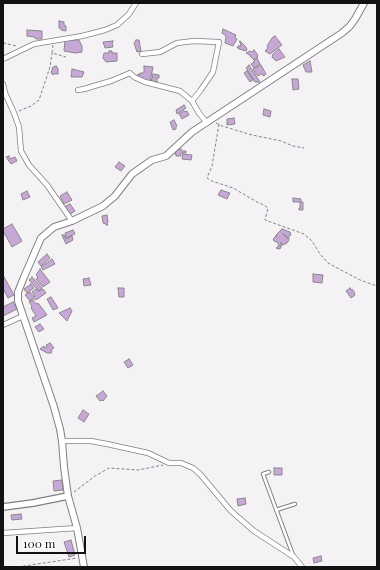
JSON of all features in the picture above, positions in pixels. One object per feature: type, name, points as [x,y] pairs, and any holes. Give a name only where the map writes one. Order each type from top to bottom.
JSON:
[{"type":"main road","points":[[84,567],[77,528],[68,496],[62,441],[54,406],[18,301],[18,292],[41,238],[54,227],[72,221],[103,206],[115,196],[132,174],[152,160],[166,156],[192,132],[342,33],[350,26],[364,3]]},
{"type":"street","points":[[3,59],[34,44],[82,36],[117,25],[129,14],[136,3]]},
{"type":"street","points":[[142,54],[160,52],[177,43],[194,41],[219,42],[213,72],[192,101]]},
{"type":"street","points":[[78,90],[111,81],[130,73],[134,77],[145,82],[180,91],[192,101],[199,113],[208,122]]},
{"type":"street","points":[[3,84],[5,93],[19,127],[21,151],[29,165],[47,185],[72,221]]},
{"type":"street","points":[[3,325],[23,316]]},
{"type":"street","points":[[62,441],[91,441],[107,444],[148,453],[169,463],[181,463],[193,468],[200,474],[231,512],[254,531],[294,558],[302,567]]},
{"type":"street","points":[[3,507],[68,496]]},
{"type":"street","points":[[3,533],[77,528]]},
{"type":"lane","points":[[269,472],[263,474],[294,558]]},
{"type":"lane","points":[[276,510],[295,504]]},
{"type":"path","points":[[14,113],[31,106],[39,100],[50,67],[53,41]]},
{"type":"path","points":[[3,42],[26,48]]},
{"type":"path","points":[[52,53],[66,57]]},
{"type":"path","points":[[208,122],[217,123],[222,126],[252,135],[281,141],[293,146],[304,148]]},
{"type":"path","points":[[219,124],[212,166],[207,178],[233,188],[264,205],[268,208],[265,220],[304,234],[312,241],[328,263],[360,280],[377,286]]},
{"type":"path","points":[[68,496],[94,476],[109,468],[138,470],[169,463]]},
{"type":"path","points":[[18,567],[82,558]]},
{"type":"building","points":[[59,21],[64,22],[66,31],[59,28]]},
{"type":"building","points":[[223,29],[236,35],[235,37],[237,39],[233,46],[225,43],[226,36],[222,33]]},
{"type":"building","points":[[27,30],[42,31],[42,39],[27,36]]},
{"type":"building","points":[[275,36],[282,45],[270,54],[265,51],[268,48],[267,46],[272,38]]},
{"type":"building","points":[[65,40],[79,40],[82,46],[82,52],[75,53],[64,51]]},
{"type":"building","points":[[136,40],[139,40],[141,51],[137,52],[134,43]]},
{"type":"building","points":[[113,41],[113,47],[105,48],[103,42]]},
{"type":"building","points":[[240,41],[246,47],[246,51],[237,48],[238,46],[241,46]]},
{"type":"building","points":[[279,49],[285,57],[276,61],[272,57],[273,54]]},
{"type":"building","points":[[254,50],[258,57],[254,60],[246,53]]},
{"type":"building","points":[[109,51],[112,51],[112,53],[117,53],[117,61],[106,62],[103,58],[104,53],[109,53]]},
{"type":"building","points":[[257,58],[260,64],[254,68],[251,64],[254,63],[254,60]]},
{"type":"building","points":[[310,61],[312,72],[306,72],[303,65]]},
{"type":"building","points":[[249,65],[260,82],[255,82],[246,68]]},
{"type":"building","points":[[261,65],[266,74],[264,76],[261,74],[258,76],[253,69]]},
{"type":"building","points":[[56,66],[58,68],[58,74],[53,75],[51,73],[53,67]]},
{"type":"building","points":[[144,66],[153,67],[150,82],[137,76],[138,74],[140,75],[140,73],[144,73]]},
{"type":"building","points":[[72,69],[84,72],[82,77],[71,77]]},
{"type":"building","points":[[247,71],[253,80],[250,82],[244,73]]},
{"type":"building","points":[[153,74],[159,75],[157,82],[151,81]]},
{"type":"building","points":[[292,79],[298,79],[299,89],[293,90]]},
{"type":"building","points":[[184,105],[186,108],[177,114],[176,110]]},
{"type":"building","points":[[264,109],[271,111],[270,117],[263,115]]},
{"type":"building","points":[[187,111],[189,115],[182,119],[179,114]]},
{"type":"building","points":[[234,118],[235,124],[227,125],[227,119]]},
{"type":"building","points":[[174,120],[177,126],[176,129],[173,130],[170,122]]},
{"type":"building","points":[[181,149],[182,151],[186,151],[186,153],[181,153],[181,156],[176,156],[175,150]]},
{"type":"building","points":[[183,154],[192,155],[191,160],[182,159]]},
{"type":"building","points":[[9,156],[10,159],[15,157],[17,161],[11,164],[6,157]]},
{"type":"building","points":[[119,162],[125,166],[121,171],[115,167]]},
{"type":"building","points":[[221,190],[230,193],[227,199],[218,195]]},
{"type":"building","points":[[27,191],[30,197],[23,200],[21,194]]},
{"type":"building","points":[[67,192],[72,200],[64,204],[60,196]]},
{"type":"building","points":[[293,198],[301,199],[301,202],[303,202],[303,210],[299,210],[300,202],[293,202]]},
{"type":"building","points":[[70,204],[75,211],[69,215],[64,207]]},
{"type":"building","points":[[107,215],[108,225],[106,225],[103,223],[102,216]]},
{"type":"building","points":[[12,224],[22,241],[12,247],[3,229]]},
{"type":"building","points":[[282,229],[290,232],[291,235],[288,237],[290,239],[282,233],[289,240],[283,245],[280,242],[282,246],[280,246],[281,248],[279,249],[276,248],[279,246],[273,239],[276,236],[277,237],[276,235]]},
{"type":"building","points":[[73,230],[75,234],[66,238],[65,233]]},
{"type":"building","points":[[62,235],[64,235],[66,239],[72,236],[73,240],[66,244]]},
{"type":"building","points":[[47,254],[50,258],[41,266],[38,262]]},
{"type":"building","points":[[52,259],[55,264],[43,270],[41,267]]},
{"type":"building","points":[[40,269],[50,282],[43,287],[36,279],[38,277],[36,275]]},
{"type":"building","points":[[313,274],[323,275],[322,283],[313,282]]},
{"type":"building","points":[[3,275],[14,295],[8,298],[3,288]]},
{"type":"building","points":[[32,277],[42,288],[39,291],[29,280]]},
{"type":"building","points":[[89,278],[91,285],[84,286],[83,279]]},
{"type":"building","points":[[31,284],[34,288],[27,293],[24,289]]},
{"type":"building","points":[[118,288],[124,288],[124,297],[119,297]]},
{"type":"building","points":[[350,288],[355,293],[355,295],[351,298],[346,291]]},
{"type":"building","points":[[36,289],[39,291],[43,289],[46,293],[36,300],[33,298],[30,301],[25,295],[30,292],[34,297],[35,296],[32,292]]},
{"type":"building","points":[[51,297],[58,308],[53,310],[47,299]]},
{"type":"building","points":[[33,300],[36,304],[38,303],[47,315],[34,322],[32,318],[36,316],[29,302]]},
{"type":"building","points":[[13,302],[17,309],[3,316],[3,307]]},
{"type":"building","points":[[70,308],[72,311],[67,321],[59,313]]},
{"type":"building","points":[[40,324],[44,329],[39,332],[35,327]]},
{"type":"building","points":[[50,343],[54,348],[51,350],[51,353],[47,353],[40,349],[44,346],[45,348],[47,347],[46,345]]},
{"type":"building","points":[[129,359],[133,365],[128,368],[124,362]]},
{"type":"building","points":[[103,391],[107,396],[103,401],[100,401],[96,396]]},
{"type":"building","points":[[83,410],[89,414],[84,422],[78,418]]},
{"type":"building","points":[[274,468],[282,468],[282,475],[274,475]]},
{"type":"building","points":[[62,480],[63,490],[54,491],[53,481]]},
{"type":"building","points":[[245,498],[246,504],[238,506],[237,499]]},
{"type":"building","points":[[21,514],[22,519],[12,520],[11,515]]},
{"type":"building","points":[[71,540],[75,555],[69,557],[64,542]]},
{"type":"building","points":[[321,556],[322,561],[314,563],[313,558]]}]
